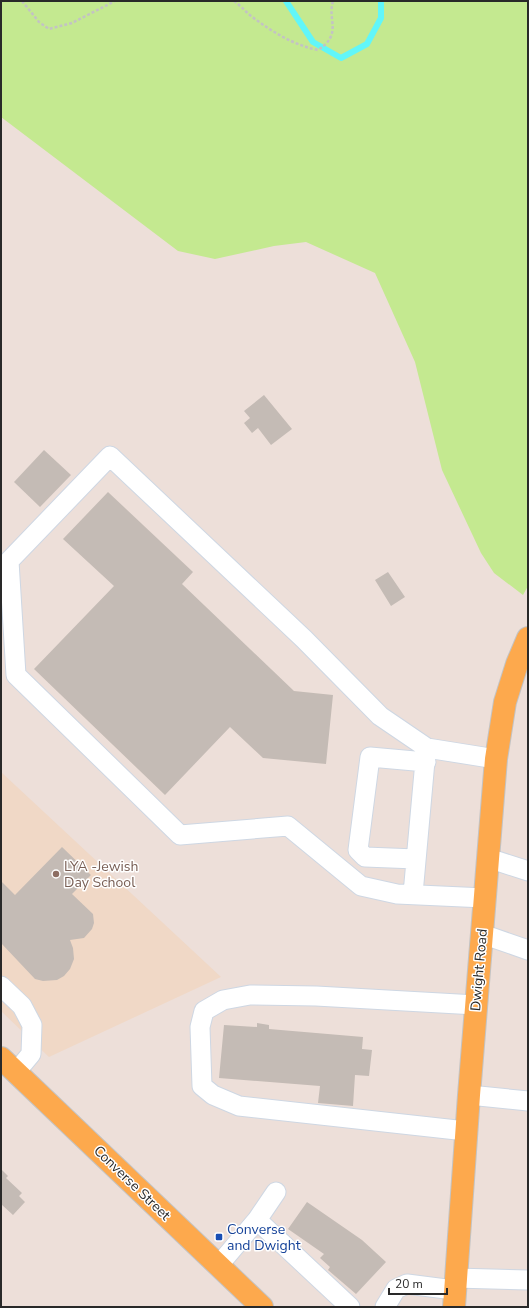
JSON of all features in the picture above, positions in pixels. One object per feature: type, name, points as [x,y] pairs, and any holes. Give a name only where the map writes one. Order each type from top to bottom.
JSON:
[{"type":"main road","name":"Dwight Road","points":[[455,1292],[468,1095],[496,759],[505,702],[517,664],[528,638]]},
{"type":"main road","name":"Converse Street","points":[[8,1065],[262,1307]]},
{"type":"lane","points":[[426,755],[380,716],[304,639],[110,456],[9,561],[16,675],[180,835],[288,826],[361,886],[397,894],[485,898]]},
{"type":"lane","points":[[416,859],[365,857],[358,850],[370,757],[426,755],[496,759]]},
{"type":"lane","points":[[413,894],[426,755]]},
{"type":"lane","points":[[488,858],[528,871]]},
{"type":"lane","points":[[482,934],[528,950]]},
{"type":"lane","points":[[1,986],[22,1006],[32,1025],[31,1054],[8,1065]]},
{"type":"lane","points":[[466,1132],[239,1106],[214,1095],[202,1086],[200,1027],[204,1011],[223,1000],[250,995],[316,996],[476,1005]]},
{"type":"lane","points":[[468,1095],[528,1101]]},
{"type":"lane","points":[[218,1266],[257,1220],[276,1192]]},
{"type":"lane","points":[[257,1220],[350,1307]]},
{"type":"lane","points":[[385,1307],[396,1289],[407,1284],[455,1292],[528,1280]]},
{"type":"path","points":[[22,1],[40,22],[49,29],[65,26],[115,1]]},
{"type":"path","points":[[234,1],[249,15],[282,37],[302,47],[318,50],[324,46],[332,34],[333,1]]},
{"type":"shaded area","name":"LYA -Jewish Day School","points":[[1,772],[221,977],[49,1057],[1,1011]]},
{"type":"green space","points":[[1,1],[528,1],[528,586],[523,595],[494,573],[481,553],[442,470],[415,362],[375,273],[306,242],[274,246],[215,259],[178,251],[1,117]]},
{"type":"building","points":[[264,395],[292,429],[271,445],[258,428],[252,433],[244,423],[250,418],[244,411]]},
{"type":"building","points":[[44,450],[71,475],[40,507],[14,482]]},
{"type":"building","points":[[108,492],[193,572],[182,584],[294,691],[333,695],[326,764],[263,758],[230,727],[165,795],[34,669],[114,586],[63,539]]},
{"type":"building","points":[[388,572],[405,597],[391,606],[375,580]]},
{"type":"building","points":[[62,847],[91,875],[72,894],[93,914],[94,923],[92,929],[84,938],[70,940],[73,948],[74,959],[70,969],[64,976],[57,980],[43,981],[35,979],[1,943],[1,881],[15,895]]},
{"type":"building","points":[[257,1023],[269,1025],[269,1029],[363,1037],[362,1049],[372,1050],[369,1076],[355,1075],[353,1106],[318,1103],[320,1086],[219,1078],[224,1025],[257,1027]]},
{"type":"building","points":[[1,1169],[8,1176],[6,1178],[22,1193],[19,1196],[25,1202],[13,1215],[1,1204]]},
{"type":"building","points":[[307,1202],[362,1240],[386,1262],[356,1294],[328,1270],[330,1267],[320,1258],[324,1254],[288,1229]]},
{"type":"waterway","points":[[286,1],[313,42],[341,58],[367,44],[381,18],[381,1]]},
{"type":"place","name":"LYA -Jewish Day School","points":[[56,874]]},
{"type":"place","name":"Converse and Dwight","points":[[219,1237]]}]
